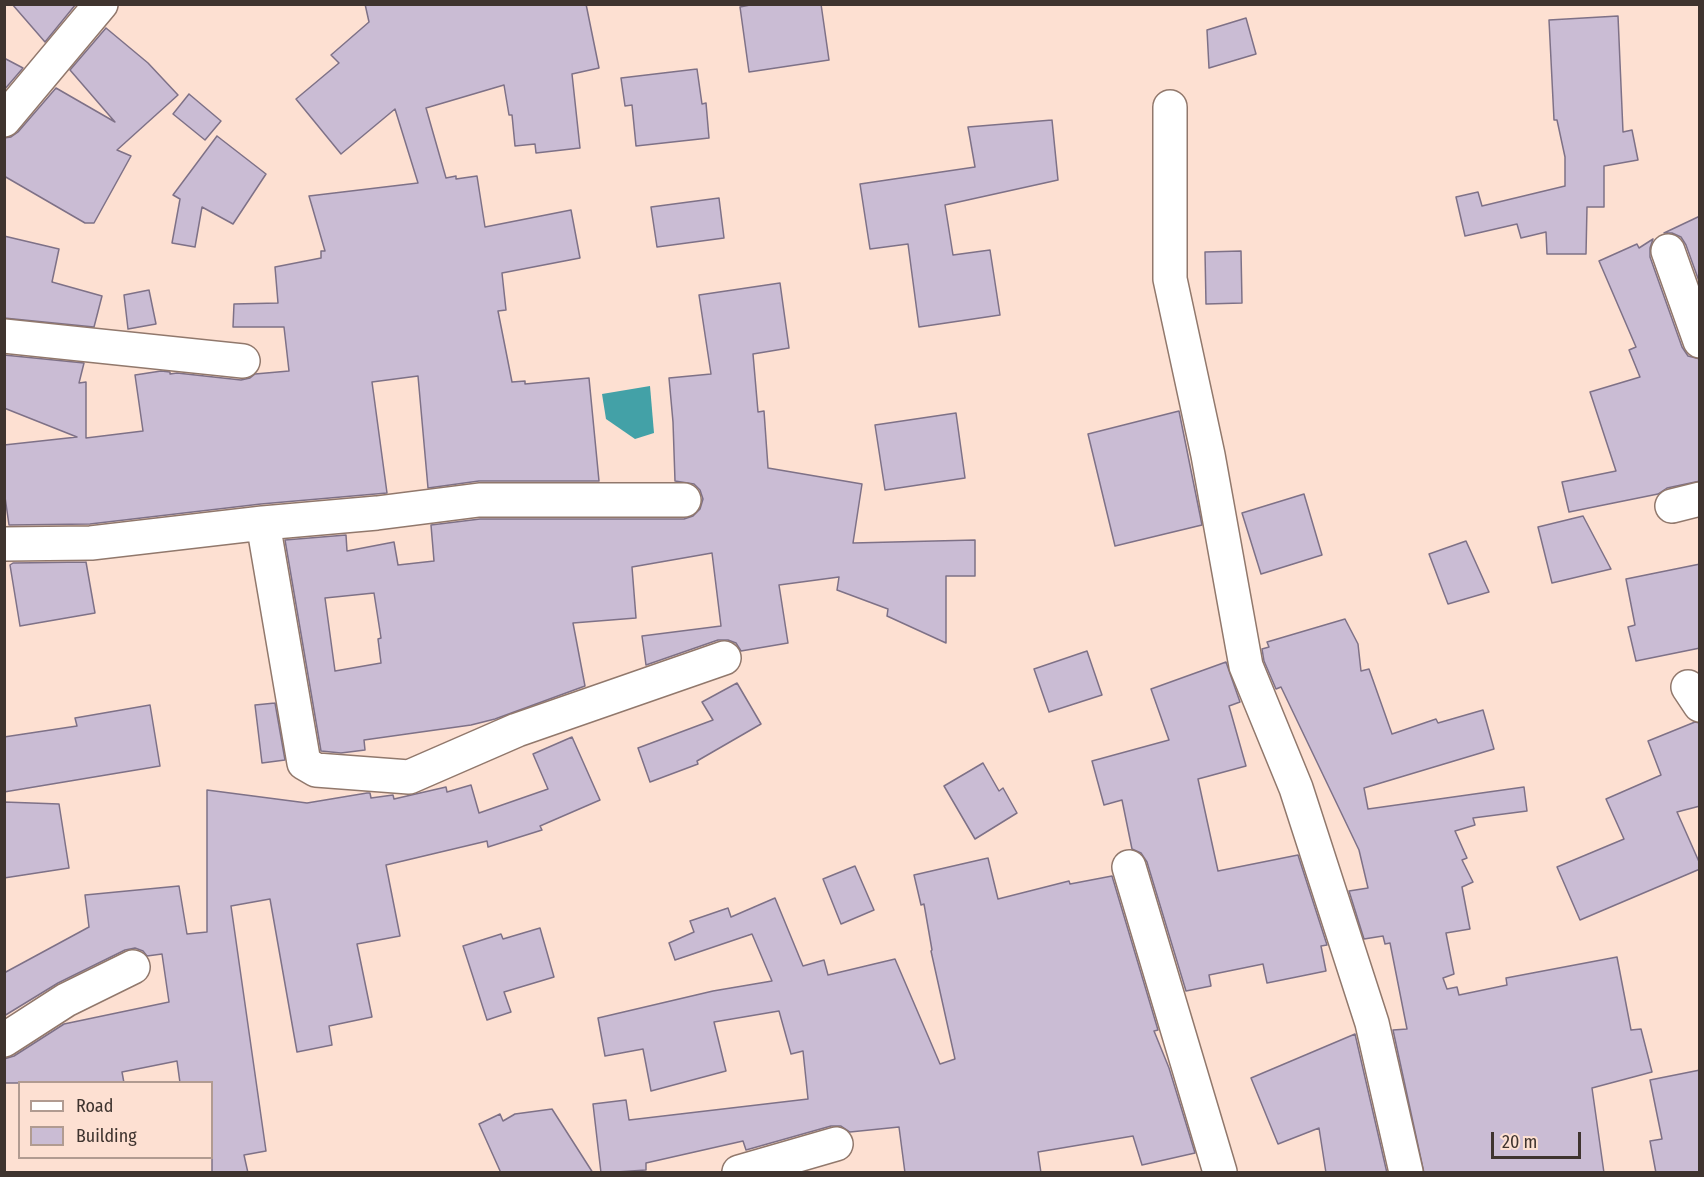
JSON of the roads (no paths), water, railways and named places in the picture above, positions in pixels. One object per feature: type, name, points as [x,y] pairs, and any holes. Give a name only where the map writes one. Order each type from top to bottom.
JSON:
[{"type":"street","points":[[4,120],[101,4]]},
{"type":"street","points":[[1170,107],[1170,279],[1208,455],[1246,666],[1296,788],[1372,1023],[1406,1173]]},
{"type":"street","points":[[1668,251],[1700,341]]},
{"type":"street","points":[[4,336],[243,361]]},
{"type":"street","points":[[4,544],[91,543],[479,500],[684,500]]},
{"type":"street","points":[[263,523],[304,763],[316,770],[409,777],[517,730],[724,658]]},
{"type":"street","points":[[1129,867],[1220,1173]]},
{"type":"street","points":[[4,1040],[66,1000],[133,967]]},
{"type":"street","points":[[739,1173],[836,1144]]},
{"type":"water","points":[[650,386],[654,433],[635,439],[606,419],[602,394]]}]
